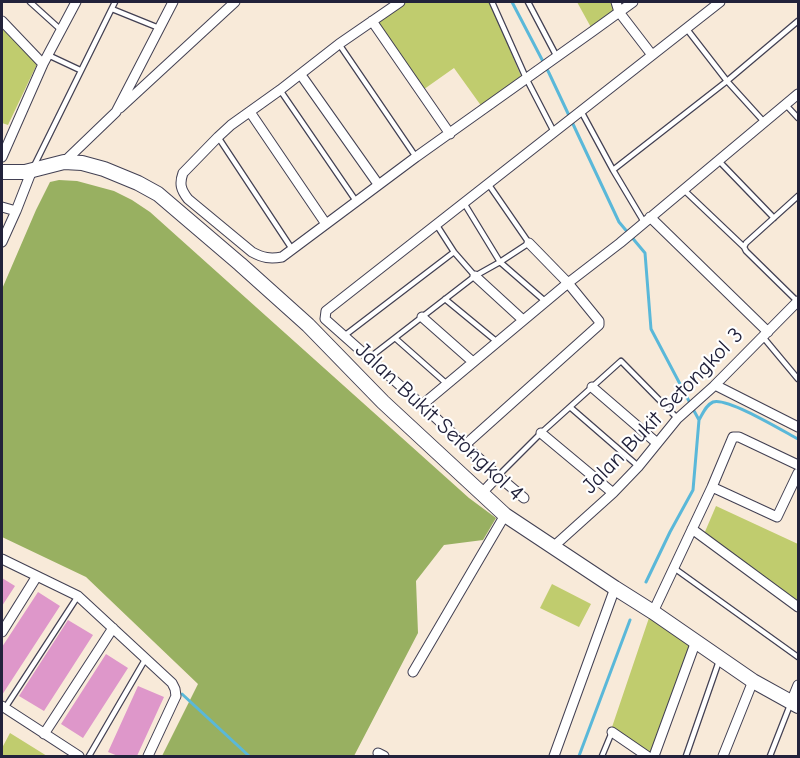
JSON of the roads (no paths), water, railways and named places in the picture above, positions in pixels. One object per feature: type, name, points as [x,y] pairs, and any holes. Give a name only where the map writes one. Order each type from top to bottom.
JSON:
[{"type":"street","points":[[2,157],[45,60],[76,2]]},
{"type":"street","points":[[116,112],[173,2]]},
{"type":"street","points":[[2,172],[32,171],[64,162],[235,2]]},
{"type":"street","points":[[400,2],[339,44],[301,75],[231,125],[183,173],[180,181],[188,199],[252,252],[271,259],[282,257],[378,184],[633,2]]},
{"type":"street","points":[[616,2],[619,12],[652,55]]},
{"type":"street","points":[[524,498],[325,319],[326,311],[720,2]]},
{"type":"street","points":[[2,21],[45,60]]},
{"type":"street","points":[[372,21],[450,134]]},
{"type":"street","points":[[301,75],[378,184]]},
{"type":"street","points":[[422,405],[798,94]]},
{"type":"street","points":[[250,112],[326,224]]},
{"type":"street","name":"Jalan Bukit Setongkol 4","points":[[64,162],[82,163],[104,169],[129,179],[158,195],[183,214],[308,325],[383,402],[505,515],[753,681],[795,704]]},
{"type":"street","points":[[2,242],[32,171]]},
{"type":"street","points":[[2,207],[16,211]]},
{"type":"street","points":[[646,221],[766,335]]},
{"type":"street","points":[[465,445],[599,325],[599,321],[568,283],[529,243]]},
{"type":"street","points":[[475,276],[523,320]]},
{"type":"street","name":"Jalan Bukit Setongkol 3","points":[[553,547],[638,467],[677,419],[715,385],[798,302]]},
{"type":"street","points":[[791,309],[798,317]]},
{"type":"street","points":[[422,317],[473,363]]},
{"type":"street","points":[[715,385],[798,428]]},
{"type":"street","points":[[592,387],[657,443]]},
{"type":"street","points":[[541,433],[613,492]]},
{"type":"street","points":[[653,612],[733,437],[736,436],[798,465]]},
{"type":"street","points":[[712,487],[777,517],[798,472]]},
{"type":"street","points":[[481,494],[498,476]]},
{"type":"street","points":[[413,672],[505,515]]},
{"type":"street","points":[[692,529],[798,607]]},
{"type":"street","points":[[2,559],[78,596],[172,683],[176,696],[148,756]]},
{"type":"street","points":[[2,632],[37,576]]},
{"type":"street","points":[[554,756],[615,588]]},
{"type":"street","points":[[44,734],[113,628]]},
{"type":"street","points":[[654,756],[696,641]]},
{"type":"street","points":[[723,756],[753,681]]},
{"type":"street","points":[[795,704],[798,685]]},
{"type":"street","points":[[3,707],[79,756]]},
{"type":"street","points":[[612,732],[647,756]]},
{"type":"lane","points":[[30,2],[61,30]]},
{"type":"lane","points":[[32,171],[115,2]]},
{"type":"lane","points":[[492,2],[526,78],[556,130]]},
{"type":"lane","points":[[528,2],[556,57]]},
{"type":"lane","points":[[112,9],[159,28]]},
{"type":"lane","points":[[614,171],[798,21]]},
{"type":"lane","points":[[686,28],[726,81],[765,123]]},
{"type":"lane","points":[[339,44],[416,157]]},
{"type":"lane","points":[[45,60],[81,70]]},
{"type":"lane","points":[[280,90],[356,201]]},
{"type":"lane","points":[[786,105],[798,118]]},
{"type":"lane","points":[[580,112],[646,221]]},
{"type":"lane","points":[[218,137],[292,249]]},
{"type":"lane","points":[[719,161],[774,218]]},
{"type":"lane","points":[[369,358],[475,276],[529,243],[488,184]]},
{"type":"lane","points":[[684,190],[798,302]]},
{"type":"lane","points":[[744,247],[798,196]]},
{"type":"lane","points":[[464,202],[500,262],[546,302]]},
{"type":"lane","points":[[436,225],[454,252],[475,276]]},
{"type":"lane","points":[[344,336],[454,252]]},
{"type":"lane","points":[[445,299],[497,342]]},
{"type":"lane","points":[[766,335],[798,379]]},
{"type":"lane","points":[[395,338],[447,384]]},
{"type":"lane","points":[[498,476],[541,433],[621,361],[677,419]]},
{"type":"lane","points":[[570,406],[638,467]]},
{"type":"lane","points":[[674,568],[798,657]]},
{"type":"lane","points":[[3,707],[78,596]]},
{"type":"lane","points":[[89,756],[146,658]]},
{"type":"lane","points":[[686,756],[720,658]]},
{"type":"lane","points":[[770,756],[795,704]]},
{"type":"lane","points":[[602,756],[612,732]]},
{"type":"waterway","points":[[512,2],[549,73],[619,222],[645,253],[651,329],[690,403]]},
{"type":"waterway","points":[[699,420],[708,405],[720,402],[742,409],[798,439]]},
{"type":"waterway","points":[[646,582],[693,490],[699,420],[693,409]]},
{"type":"waterway","points":[[579,756],[630,620]]},
{"type":"waterway","points":[[182,694],[249,756]]}]
